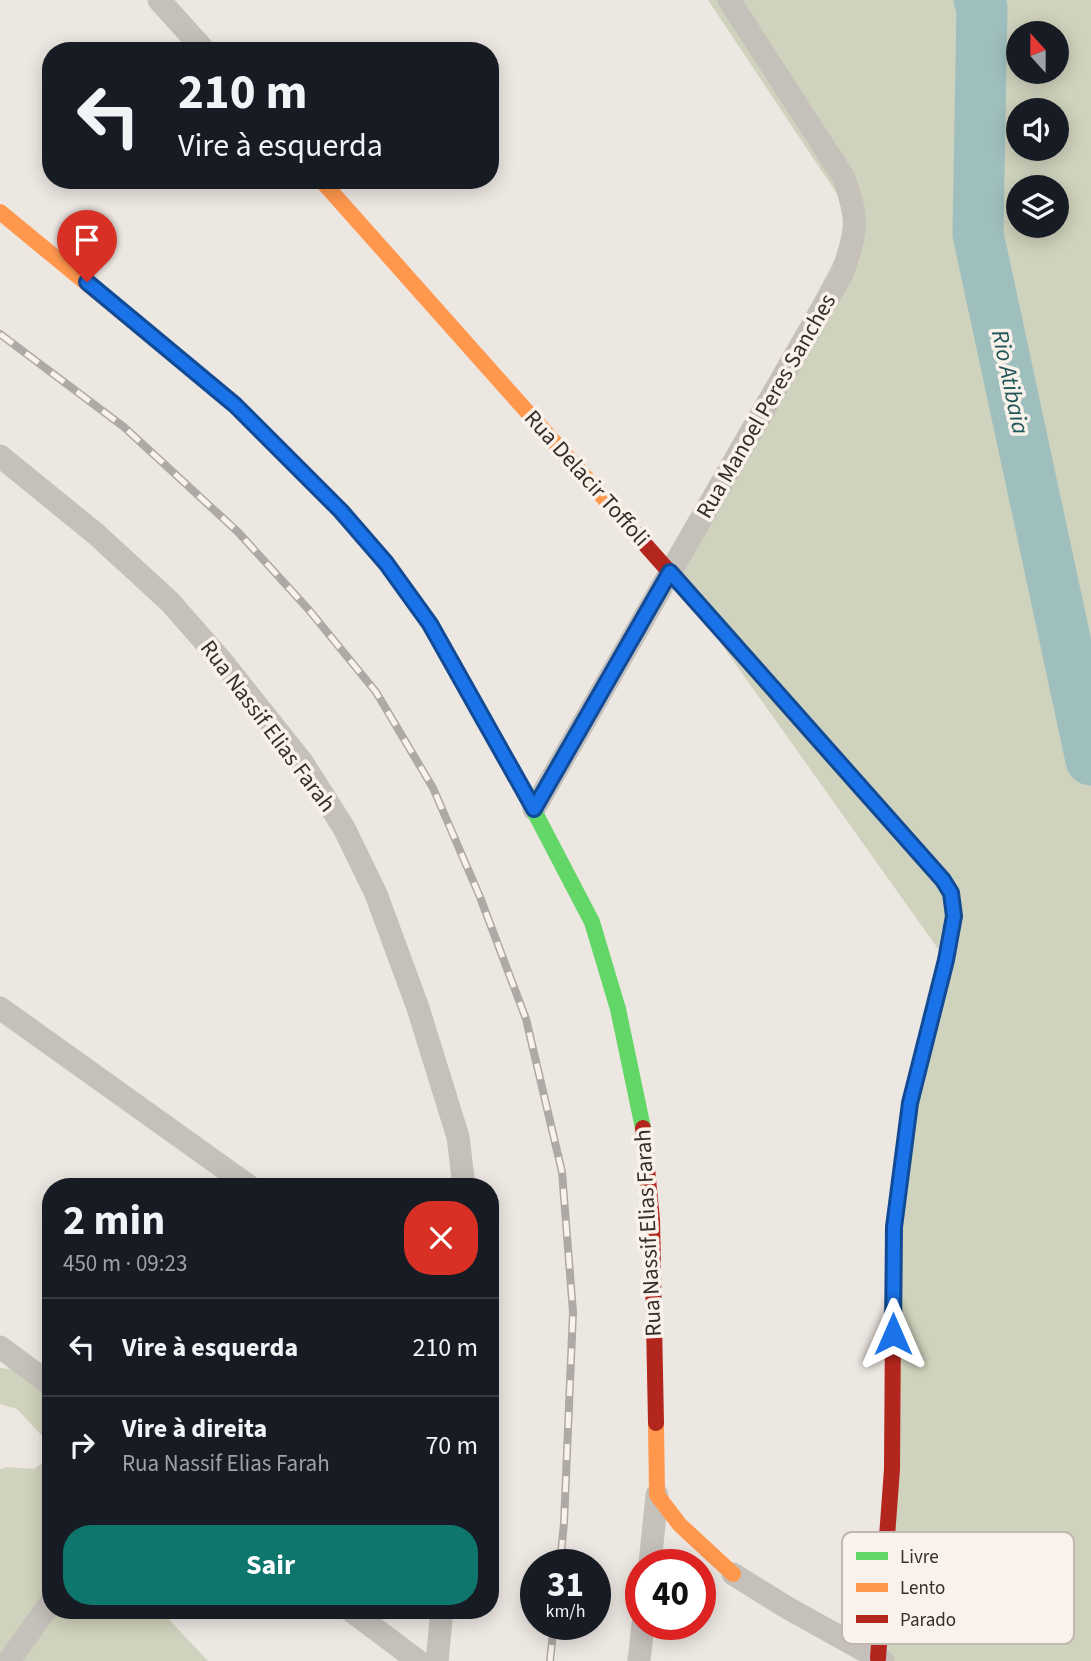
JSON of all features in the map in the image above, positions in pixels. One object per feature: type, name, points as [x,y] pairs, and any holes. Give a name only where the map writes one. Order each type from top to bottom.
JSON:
[{"type":"street","points":[[159,0],[197,42]]},
{"type":"street","name":"Rua Manoel Peres Sanches","points":[[534,809],[842,274],[853,241],[855,221],[844,178],[729,0]]},
{"type":"street","name":"Rua Delacir Toffoli","points":[[329,189],[943,880],[951,893],[954,916],[946,960],[910,1103],[894,1227],[892,1469],[888,1532]]},
{"type":"street","name":"Rua Nassif Elias Farah","points":[[0,212],[235,405],[341,511],[386,563],[430,624],[534,809],[592,922],[618,1009],[642,1119],[652,1220],[657,1495]]},
{"type":"street","name":"Rua Nassif Elias Farah","points":[[0,456],[96,534],[170,603],[220,659],[302,762],[344,828],[376,894],[418,1007],[458,1137],[463,1178]]},
{"type":"street","points":[[0,1008],[238,1178]]},
{"type":"street","points":[[0,1347],[42,1378]]},
{"type":"street","points":[[657,1495],[680,1525],[733,1574],[842,1638]]},
{"type":"street","points":[[652,1549],[657,1495]]},
{"type":"street","points":[[9,1661],[42,1615]]},
{"type":"street","points":[[362,1619],[418,1661]]},
{"type":"street","points":[[437,1661],[441,1619]]},
{"type":"street","points":[[639,1661],[641,1640]]},
{"type":"street","points":[[853,1644],[880,1659]]},
{"type":"green space","points":[[708,0],[1091,0],[1091,1661],[883,1661],[884,1644],[1074,1644],[1074,1532],[887,1532],[898,1192],[946,960],[670,572],[855,221]]},
{"type":"green space","points":[[0,1368],[39,1373],[42,1371],[42,1436],[17,1409],[0,1404]]},
{"type":"green space","points":[[42,1463],[42,1619],[168,1619],[208,1661],[0,1661],[0,1469],[34,1469]]},
{"type":"waterway","name":"Rio Atibaia","points":[[979,0],[982,7],[978,234],[1091,760]]},
{"type":"railway","points":[[0,334],[124,427],[238,532],[309,610],[376,692],[433,788],[480,897],[526,1019],[562,1172],[573,1312],[561,1549]]},
{"type":"railway","points":[[550,1661],[552,1640]]},
{"type":"traffic: fast","points":[[522,788],[592,922],[618,1009],[643,1128]]},
{"type":"traffic: fast","points":[[873,802],[943,880],[951,893],[954,916],[946,960],[910,1103],[894,1227],[893,1320]]},
{"type":"traffic: slow","points":[[329,189],[627,524]]},
{"type":"traffic: slow","points":[[0,212],[235,405],[313,483]]},
{"type":"traffic: slow","points":[[656,1423],[657,1495],[680,1525],[733,1574]]},
{"type":"traffic: jam","points":[[313,483],[386,563],[430,624],[522,788]]},
{"type":"traffic: jam","points":[[627,524],[873,802]]},
{"type":"traffic: jam","points":[[643,1128],[652,1220],[656,1423]]},
{"type":"traffic: jam","points":[[887,1532],[892,1469],[893,1320]]},
{"type":"traffic: jam","points":[[878,1658],[879,1644]]},
{"type":"route","points":[[87,282],[235,405],[341,511],[386,563],[430,624],[534,809],[670,572],[943,880],[951,893],[954,916],[946,960],[910,1103],[894,1227],[893,1334]]}]
